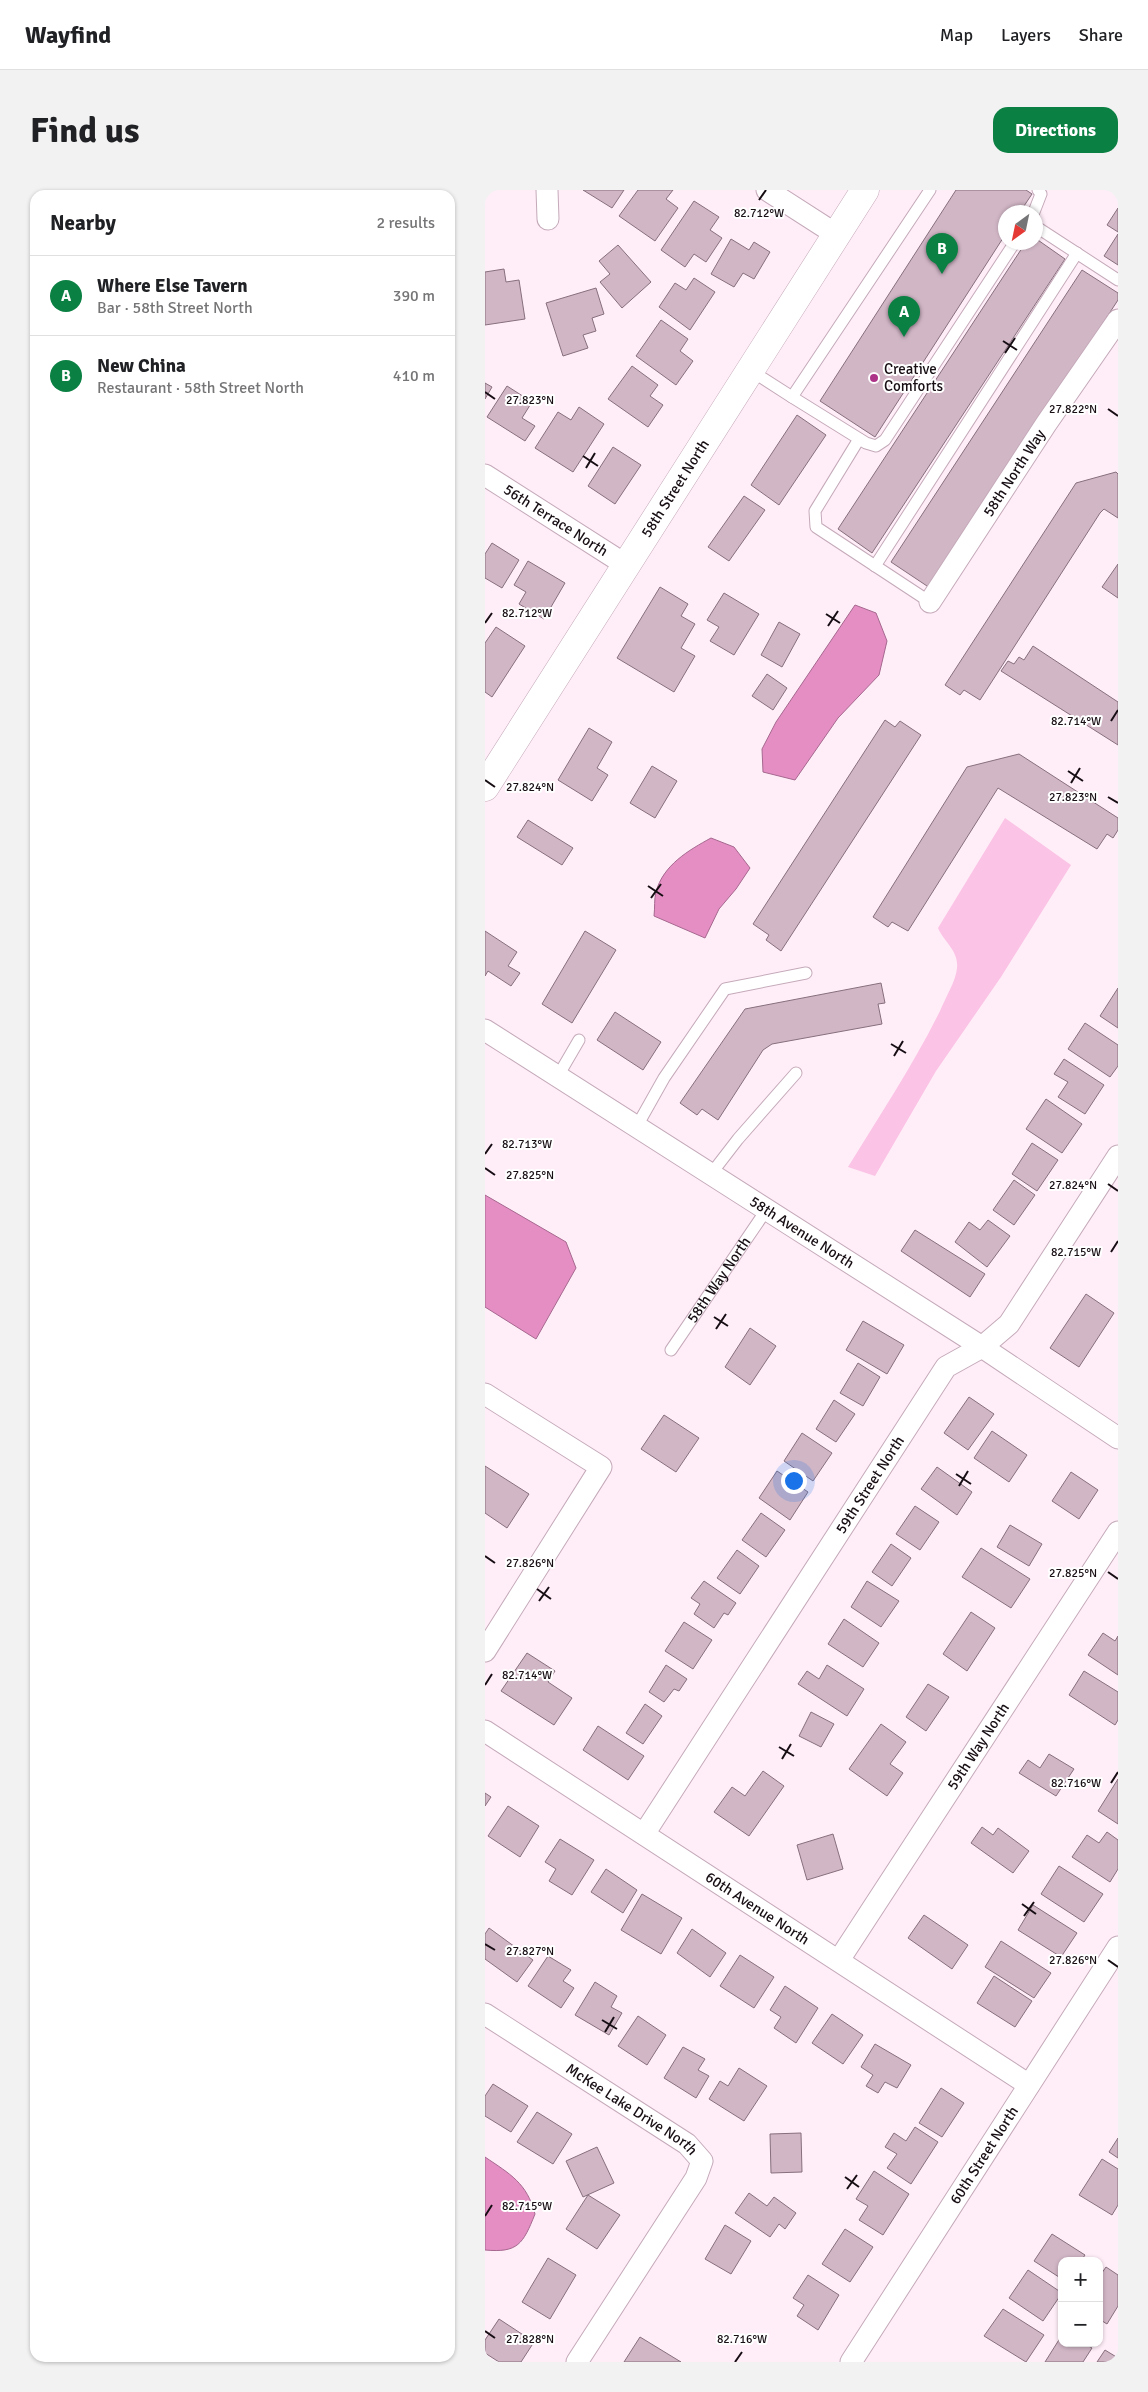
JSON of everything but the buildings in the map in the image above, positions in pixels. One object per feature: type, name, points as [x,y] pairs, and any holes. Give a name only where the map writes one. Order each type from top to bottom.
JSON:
[{"type":"street","points":[[547,190],[548,219]]},
{"type":"street","points":[[767,190],[837,236]]},
{"type":"street","name":"58th Street North","points":[[485,787],[492,759],[625,565],[865,190]]},
{"type":"street","name":"58th North Way","points":[[930,602],[1046,424],[1118,320]]},
{"type":"street","name":"56th Terrace North","points":[[485,475],[625,565]]},
{"type":"street","name":"58th Avenue North","points":[[485,1030],[982,1347],[1118,1438]]},
{"type":"street","name":"59th Street North","points":[[644,1834],[946,1367],[982,1347],[1009,1324],[1118,1156]]},
{"type":"street","points":[[485,1394],[601,1467],[485,1651]]},
{"type":"street","name":"59th Way North","points":[[839,1960],[1118,1532]]},
{"type":"street","name":"60th Avenue North","points":[[485,1731],[1029,2085]]},
{"type":"street","name":"60th Street North","points":[[851,2362],[1118,1947]]},
{"type":"street","name":"McKee Lake Drive North","points":[[485,2014],[687,2144],[702,2161],[696,2178],[577,2362]]},
{"type":"lane","points":[[792,397],[929,190]]},
{"type":"lane","points":[[1037,205],[1041,194],[1038,190]]},
{"type":"lane","points":[[1043,231],[1118,280]]},
{"type":"lane","points":[[751,370],[859,439],[876,446],[885,440],[1010,250]]},
{"type":"lane","points":[[875,566],[1077,253]]},
{"type":"lane","points":[[859,439],[815,511],[816,527],[930,602]]},
{"type":"lane","points":[[637,1126],[664,1078],[725,989],[806,972]]},
{"type":"lane","points":[[558,1076],[579,1040]]},
{"type":"lane","points":[[711,1174],[737,1139],[796,1073]]},
{"type":"lane","name":"58th Way North","points":[[671,1350],[767,1210]]},
{"type":"shaded area","points":[[855,605],[876,613],[887,641],[879,675],[838,718],[795,780],[763,772],[762,749],[776,722]]},
{"type":"shaded area","points":[[1005,818],[1071,865],[1001,977],[936,1071],[875,1176],[848,1167],[919,1051],[955,978],[957,968],[956,957],[938,928]]},
{"type":"shaded area","points":[[711,838],[734,847],[750,868],[719,909],[705,938],[654,916],[656,892],[664,874],[678,859]]},
{"type":"shaded area","points":[[485,1195],[566,1242],[576,1268],[536,1339],[485,1307]]},
{"type":"shaded area","points":[[485,2157],[516,2180],[527,2194],[535,2214],[523,2239],[512,2248],[505,2250],[485,2250]]},
{"type":"place","name":"New China","points":[[942,274]]},
{"type":"place","name":"Where Else Tavern","points":[[904,337]]},
{"type":"place","name":"Creative Comforts","points":[[874,378]]}]
